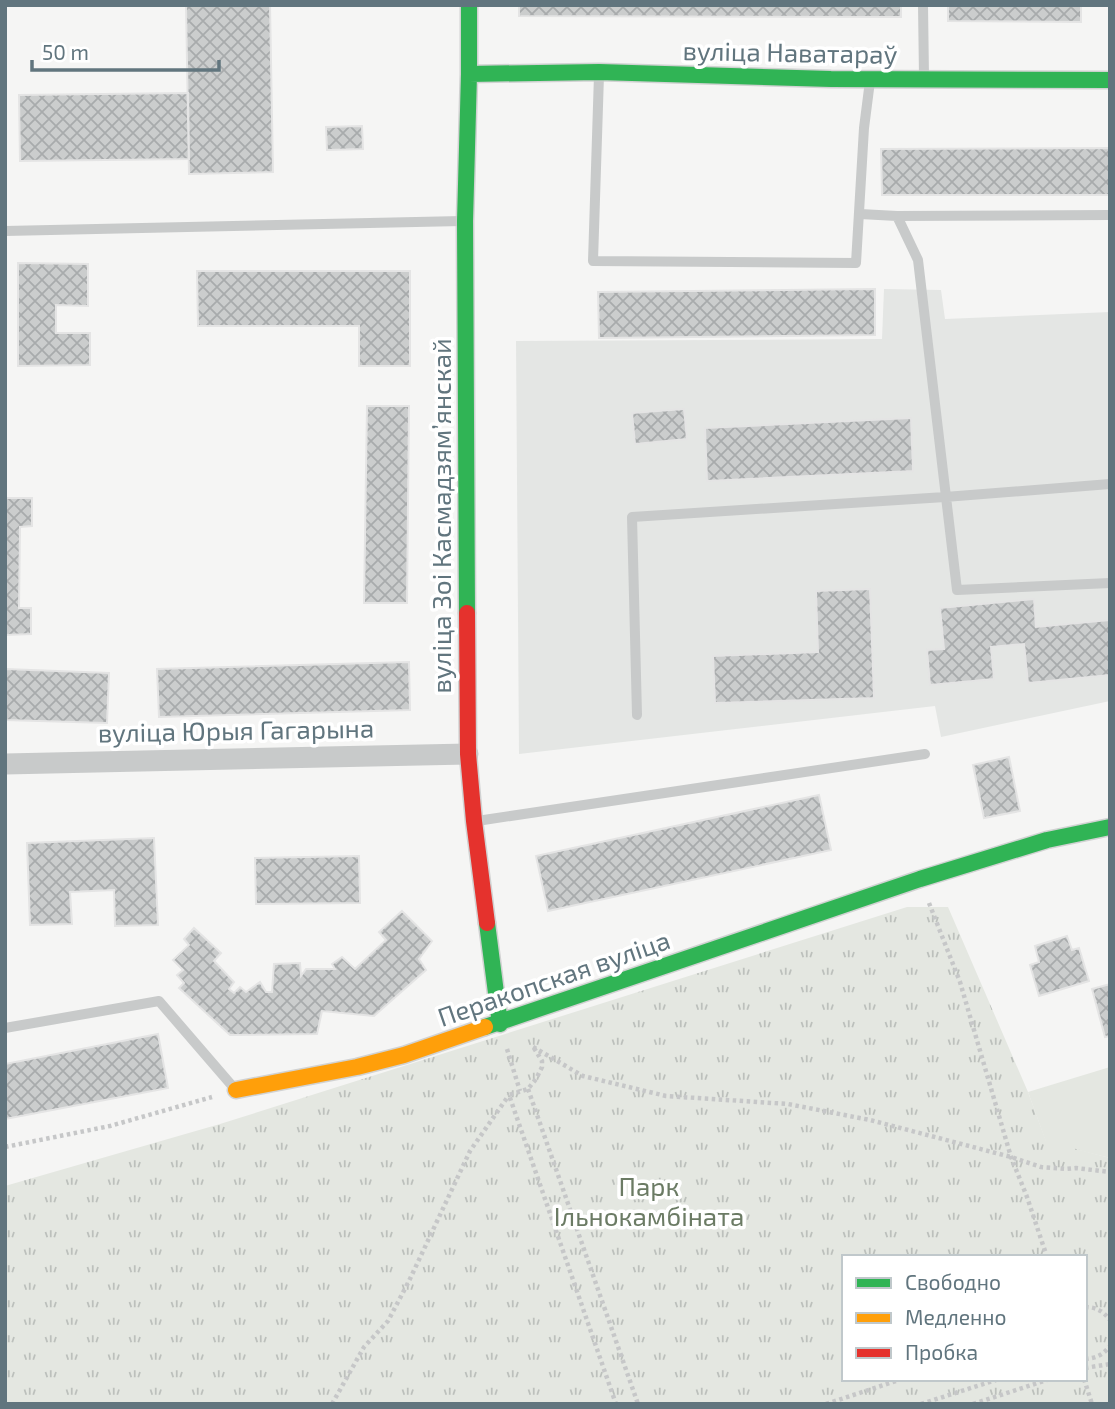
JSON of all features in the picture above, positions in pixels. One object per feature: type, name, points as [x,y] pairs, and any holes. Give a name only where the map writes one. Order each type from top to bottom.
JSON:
[{"type":"street","name":"вуліца Зоі Касмадзямʼянскай","points":[[469,5],[470,74],[465,220],[468,754],[500,1024]]},
{"type":"street","name":"вуліца Наватараў","points":[[470,74],[600,72],[870,80],[1110,80]]},
{"type":"street","name":"вуліца Юрыя Гагарына","points":[[5,764],[468,754]]},
{"type":"street","name":"Перакопская вуліца","points":[[236,1090],[404,1055],[920,879],[1046,840],[1110,827]]},
{"type":"lane","points":[[923,5],[924,80]]},
{"type":"lane","points":[[600,72],[593,261],[856,263],[864,128],[870,80]]},
{"type":"lane","points":[[860,214],[1110,215]]},
{"type":"lane","points":[[897,216],[918,260],[957,590],[1110,583]]},
{"type":"lane","points":[[5,231],[465,220]]},
{"type":"lane","points":[[637,715],[632,517],[1110,484]]},
{"type":"lane","points":[[474,821],[925,754]]},
{"type":"lane","points":[[5,1028],[159,1001],[236,1090]]},
{"type":"path","points":[[920,879],[960,982],[1011,1157],[1046,1255]]},
{"type":"path","points":[[500,1024],[513,1035],[583,1076],[666,1096],[788,1104],[870,1120],[1041,1167],[1110,1172]]},
{"type":"path","points":[[500,1024],[520,1091]]},
{"type":"path","points":[[332,1404],[364,1347],[388,1321],[470,1151],[509,1095],[528,1089],[542,1068],[542,1061],[533,1046]]},
{"type":"path","points":[[528,1089],[638,1404]]},
{"type":"path","points":[[5,1147],[110,1126],[236,1090]]},
{"type":"path","points":[[509,1095],[615,1404]]},
{"type":"path","points":[[1087,1307],[1096,1308],[1109,1318]]},
{"type":"path","points":[[1087,1359],[1102,1354],[1110,1346]]},
{"type":"path","points":[[1087,1368],[1110,1364]]},
{"type":"path","points":[[826,1404],[896,1381]]},
{"type":"path","points":[[921,1404],[993,1381]]},
{"type":"path","points":[[973,1404],[1043,1381]]},
{"type":"path","points":[[1085,1381],[1092,1404]]},
{"type":"shaded area","points":[[884,289],[941,290],[945,319],[1110,312],[1110,701],[941,737],[935,706],[519,754],[516,341],[882,339]]},
{"type":"green space","name":"Парк Ільнокамбіната","points":[[907,907],[948,907],[1028,1092],[1046,1141],[1110,1158],[1110,1404],[5,1404],[5,1186],[220,1124]]},
{"type":"green space","points":[[1110,1067],[1110,1158],[1046,1142],[1028,1092]]},
{"type":"building","points":[[186,5],[270,5],[273,172],[189,174]]},
{"type":"building","points":[[519,5],[901,5],[901,17],[519,16]]},
{"type":"building","points":[[948,5],[1081,5],[1081,22],[948,21]]},
{"type":"building","points":[[188,93],[189,159],[20,161],[19,95]]},
{"type":"building","points":[[362,126],[363,149],[327,150],[326,127]]},
{"type":"building","points":[[1110,148],[1110,195],[882,195],[881,149]]},
{"type":"building","points":[[18,263],[88,264],[88,306],[56,305],[56,333],[90,333],[90,365],[18,366]]},
{"type":"building","points":[[197,271],[410,271],[410,366],[359,366],[359,326],[198,326]]},
{"type":"building","points":[[875,289],[875,335],[599,338],[598,292]]},
{"type":"building","points":[[367,406],[409,406],[407,603],[364,603]]},
{"type":"building","points":[[684,409],[687,439],[635,444],[632,413]]},
{"type":"building","points":[[911,418],[913,471],[707,481],[705,428]]},
{"type":"building","points":[[5,498],[32,498],[32,526],[20,527],[19,608],[31,608],[31,634],[5,635]]},
{"type":"building","points":[[870,589],[874,698],[715,703],[713,656],[818,652],[816,591]]},
{"type":"building","points":[[1034,599],[1036,627],[1110,620],[1110,675],[1028,683],[1024,644],[991,647],[994,679],[930,685],[927,650],[944,649],[940,608]]},
{"type":"building","points":[[409,662],[410,710],[159,717],[157,669]]},
{"type":"building","points":[[5,669],[109,673],[107,723],[5,720]]},
{"type":"building","points":[[1009,757],[1020,811],[984,818],[973,765]]},
{"type":"building","points":[[819,795],[831,850],[548,911],[536,856]]},
{"type":"building","points":[[154,838],[158,925],[115,926],[114,890],[70,892],[72,924],[30,925],[27,843]]},
{"type":"building","points":[[359,856],[360,903],[256,904],[255,858]]},
{"type":"building","points":[[402,911],[432,941],[419,959],[426,970],[374,1016],[322,1011],[317,1034],[230,1035],[179,988],[184,983],[177,975],[183,970],[173,960],[189,945],[184,939],[194,928],[221,953],[214,961],[234,982],[229,989],[234,993],[240,987],[246,992],[260,982],[266,992],[272,992],[274,964],[300,963],[301,976],[306,969],[335,969],[332,964],[342,957],[355,969],[386,940],[379,932]]},
{"type":"building","points":[[1067,936],[1072,950],[1079,948],[1089,981],[1039,996],[1030,965],[1039,962],[1035,946]]},
{"type":"building","points":[[1110,984],[1110,1036],[1105,1037],[1092,989]]},
{"type":"building","points":[[158,1034],[168,1088],[5,1119],[5,1064]]},
{"type":"traffic: fast","points":[[467,613],[465,221],[469,5]]},
{"type":"traffic: fast","points":[[469,74],[599,72],[831,79],[1110,80]]},
{"type":"traffic: fast","points":[[485,1027],[920,879],[1047,840],[1110,827]]},
{"type":"traffic: fast","points":[[487,923],[500,1024]]},
{"type":"traffic: slow","points":[[236,1090],[357,1067],[404,1055],[485,1027]]},
{"type":"traffic: jam","points":[[467,613],[468,754],[487,923]]}]
